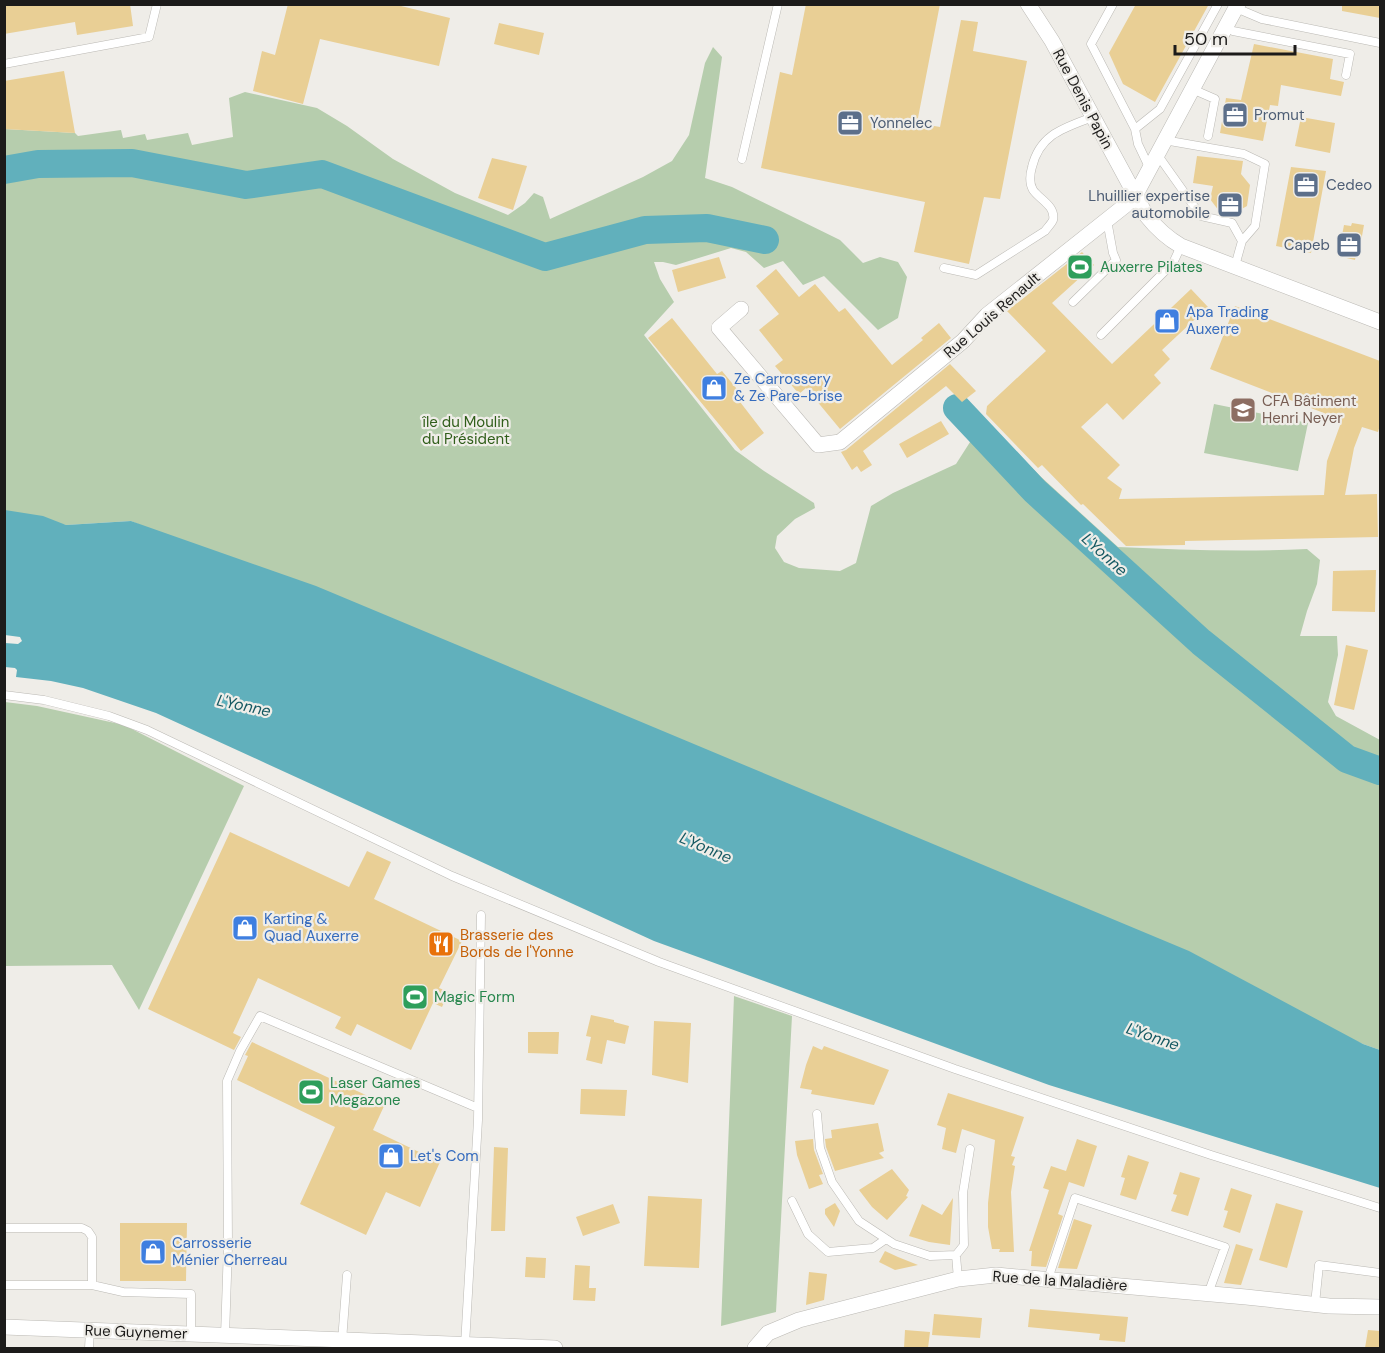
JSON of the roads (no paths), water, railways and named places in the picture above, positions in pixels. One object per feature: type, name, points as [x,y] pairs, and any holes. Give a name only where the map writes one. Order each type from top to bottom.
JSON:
[{"type":"street","name":"Rue Denis Papin","points":[[1028,4],[1052,41],[1135,196],[1155,227],[1181,246],[1380,322]]},
{"type":"street","name":"Rue Louis Renault","points":[[741,309],[719,328],[818,445],[840,442],[963,341],[987,315],[1135,196],[1237,6]]},
{"type":"street","name":"Rue de la Maladière","points":[[755,1348],[768,1333],[799,1320],[958,1279],[996,1275],[1329,1306],[1380,1307]]},
{"type":"street","name":"Rue Guynemer","points":[[4,1327],[191,1334],[299,1344],[342,1341],[555,1348]]},
{"type":"lane","points":[[4,64],[149,37],[157,4]]},
{"type":"lane","points":[[742,159],[778,4]]},
{"type":"lane","points":[[1113,4],[1091,44],[1135,129],[1138,144],[1149,167]]},
{"type":"lane","points":[[1135,129],[1160,109],[1218,4]]},
{"type":"lane","points":[[1237,6],[1262,19],[1380,43]]},
{"type":"lane","points":[[1226,26],[1233,31],[1350,54],[1346,75]]},
{"type":"lane","points":[[1192,89],[1215,99],[1208,136]]},
{"type":"lane","points":[[944,268],[976,274],[1045,231],[1053,221],[1053,213],[1033,189],[1030,176],[1034,160],[1042,143],[1057,131],[1093,117]]},
{"type":"lane","points":[[1160,147],[1201,216],[1232,223],[1242,242]]},
{"type":"lane","points":[[1160,147],[1244,154],[1265,164],[1255,226],[1242,242],[1235,266]]},
{"type":"lane","points":[[1073,302],[1116,260],[1107,220]]},
{"type":"lane","points":[[1101,335],[1173,263],[1181,246]]},
{"type":"lane","points":[[4,695],[44,700],[109,716],[147,730],[452,876],[659,962],[955,1069],[1210,1155],[1380,1208]]},
{"type":"lane","points":[[465,1345],[478,1108],[481,915]]},
{"type":"lane","points":[[225,1336],[228,1246],[227,1081],[240,1051],[260,1016],[478,1108]]},
{"type":"lane","points":[[817,1114],[820,1148],[832,1182],[859,1221],[894,1244],[930,1256],[956,1255]]},
{"type":"lane","points":[[958,1279],[956,1255],[964,1245],[963,1193],[970,1149]]},
{"type":"lane","points":[[1048,1279],[1075,1198],[1224,1247],[1208,1294]]},
{"type":"lane","points":[[792,1201],[808,1234],[828,1252],[873,1248],[886,1239]]},
{"type":"lane","points":[[4,1228],[82,1228],[88,1231],[92,1237],[92,1285]]},
{"type":"lane","points":[[1314,1304],[1319,1265],[1380,1273]]},
{"type":"lane","points":[[342,1341],[347,1275]]},
{"type":"lane","points":[[4,1285],[92,1285],[123,1292],[191,1294],[191,1334]]},
{"type":"lane","points":[[88,1348],[90,1330]]},
{"type":"water","points":[[5,510],[43,516],[66,525],[131,521],[316,586],[1189,951],[1363,1044],[1380,1050],[1380,1188],[1049,1085],[654,941],[156,713],[83,688],[16,677],[15,668],[5,667],[5,643],[18,644],[22,641],[20,637],[5,635]]},
{"type":"waterway","points":[[4,170],[38,164],[132,163],[246,185],[322,174],[545,257],[645,230],[707,228],[765,240]]},
{"type":"waterway","name":"L'Yonne","points":[[957,408],[1035,491],[1201,642],[1347,759],[1380,771]]},
{"type":"place","name":"Promut","points":[[1235,115]]},
{"type":"place","name":"Yonnelec","points":[[850,123]]},
{"type":"place","name":"Cedeo","points":[[1306,185]]},
{"type":"place","name":"Lhuillier expertise automobile","points":[[1230,205]]},
{"type":"place","name":"Capeb","points":[[1349,245]]},
{"type":"place","name":"Auxerre Pilates","points":[[1080,267]]},
{"type":"place","name":"Apa Trading Auxerre","points":[[1167,321]]},
{"type":"place","name":"Ze Carrossery & Ze Pare-brise","points":[[714,388]]},
{"type":"place","name":"CFA Bâtiment Henri Neyer","points":[[1243,410]]},
{"type":"place","name":"Karting & Quad Auxerre","points":[[245,928]]},
{"type":"place","name":"Brasserie des Bords de l'Yonne","points":[[441,944]]},
{"type":"place","name":"Magic Form","points":[[415,997]]},
{"type":"place","name":"Laser Games Megazone","points":[[311,1092]]},
{"type":"place","name":"Let's Com","points":[[391,1156]]},
{"type":"place","name":"Carrosserie Ménier Cherreau","points":[[153,1252]]},
{"type":"park label","name":"île du Moulin du Président","points":[[466,430]]}]
